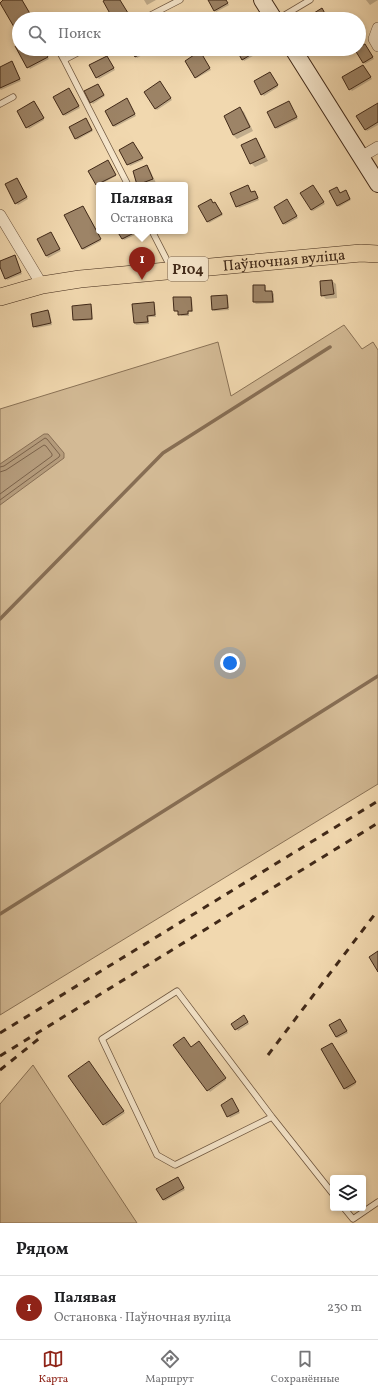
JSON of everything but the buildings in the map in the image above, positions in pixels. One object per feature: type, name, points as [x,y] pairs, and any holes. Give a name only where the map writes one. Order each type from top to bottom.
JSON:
[{"type":"main road","points":[[262,0],[270,12]]},
{"type":"main road","points":[[297,56],[378,184]]},
{"type":"main road","name":"Паўночная вуліца","points":[[0,297],[42,285],[80,279],[361,253],[378,254]]},
{"type":"street","points":[[378,28],[374,39],[378,46]]},
{"type":"street","points":[[361,157],[378,147]]},
{"type":"street","points":[[0,215],[42,285]]},
{"type":"lane","points":[[157,12],[180,0]]},
{"type":"lane","points":[[290,12],[310,0]]},
{"type":"lane","points":[[62,56],[126,182]]},
{"type":"lane","points":[[64,60],[72,56]]},
{"type":"lane","points":[[0,104],[13,97]]},
{"type":"lane","points":[[154,234],[172,270]]},
{"type":"lane","points":[[272,1117],[175,1165],[157,1155],[102,1039],[177,991],[272,1117],[330,1190]]},
{"type":"lane","points":[[346,1211],[354,1221],[378,1202]]},
{"type":"shaded area","points":[[344,325],[362,349],[373,342],[378,350],[378,784],[0,1015],[0,409],[218,342],[231,396]]},
{"type":"shaded area","points":[[33,1065],[137,1223],[0,1223],[0,1104]]},
{"type":"water","points":[[44,434],[48,434],[64,453],[64,458],[0,505],[0,464]]},
{"type":"waterway","points":[[0,619],[163,453],[330,347]]},
{"type":"waterway","points":[[0,914],[378,676]]},
{"type":"railway","points":[[0,1033],[378,801]]},
{"type":"railway","points":[[0,1056],[378,823]]},
{"type":"railway","points":[[268,1055],[378,910]]},
{"type":"railway","points":[[0,1070],[41,1037]]},
{"type":"place","name":"Палявая","points":[[142,280]]}]
